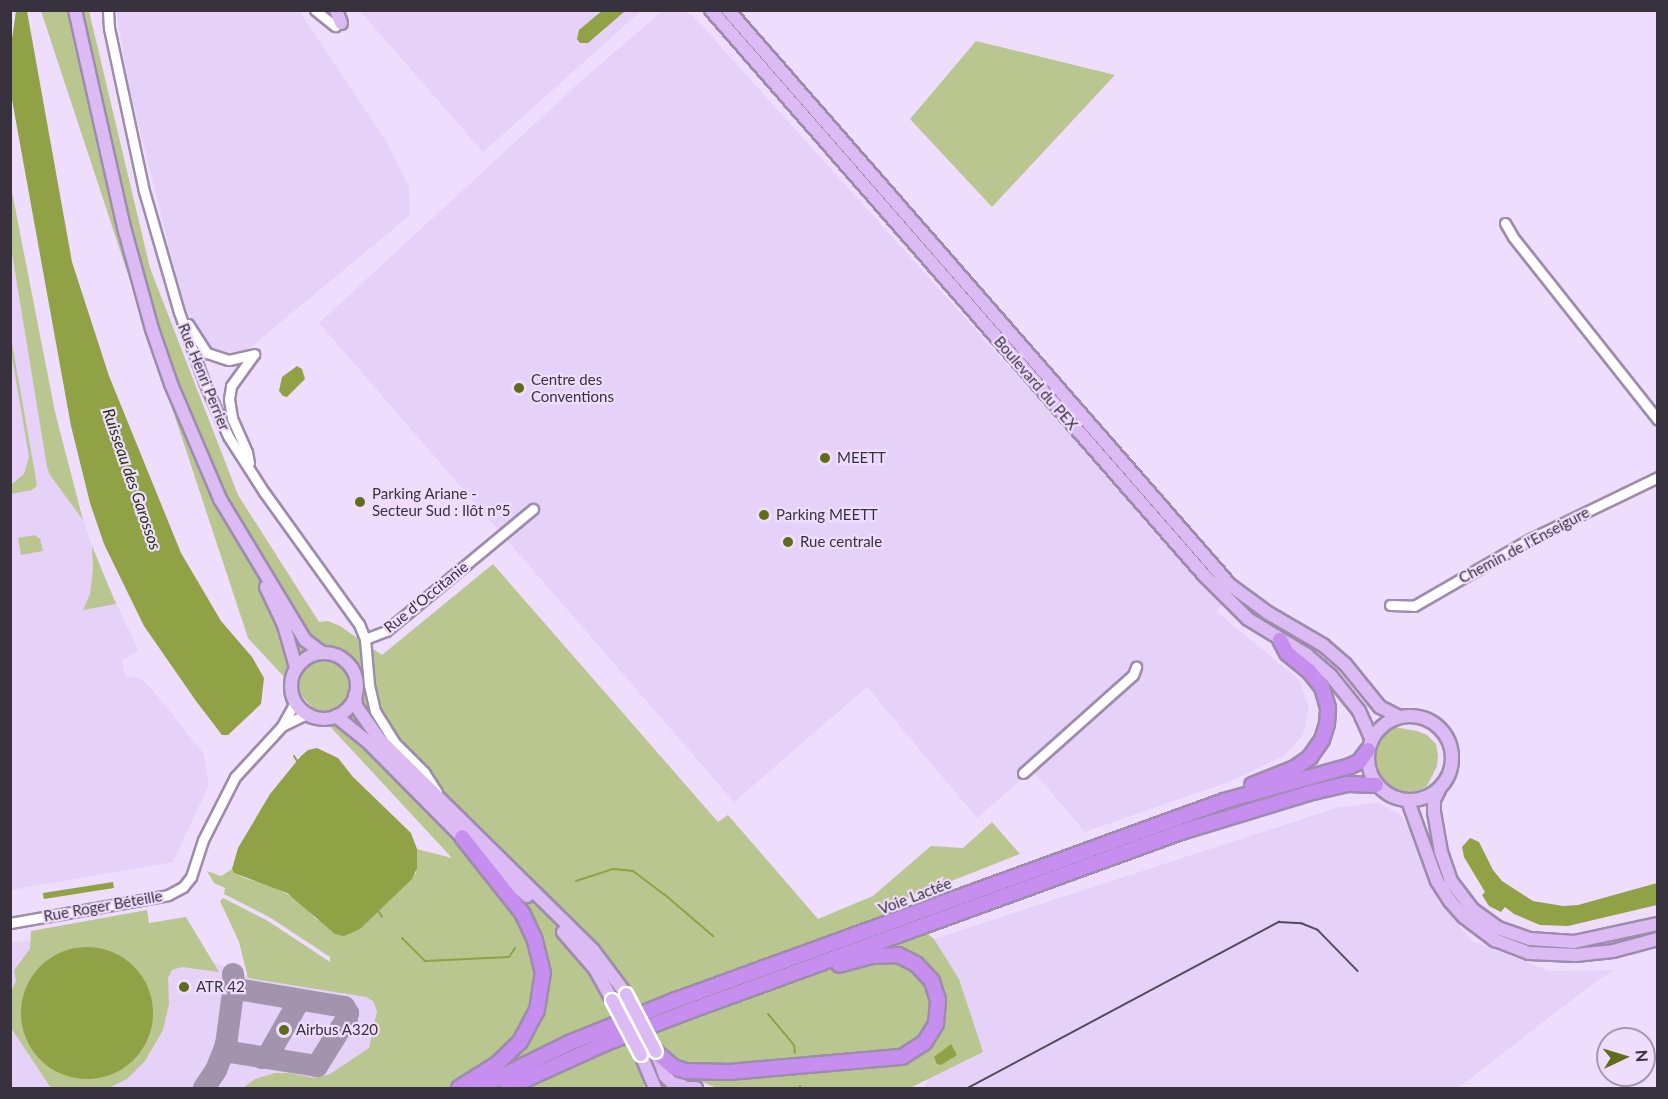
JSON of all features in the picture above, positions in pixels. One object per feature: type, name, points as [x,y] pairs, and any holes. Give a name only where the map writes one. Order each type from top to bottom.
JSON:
[{"type":"highway","points":[[1165,822],[1214,798],[1295,768],[1310,757],[1322,741],[1327,724],[1328,708],[1322,687],[1309,671],[1287,653],[1280,640]]},
{"type":"highway","name":"Voie Lactée","points":[[478,1089],[569,1043],[676,1000],[831,946],[1026,871],[1224,801],[1350,766],[1359,762],[1370,745]]},
{"type":"highway","name":"Voie Lactée","points":[[507,1089],[606,1043],[1231,815],[1303,794],[1349,784],[1376,784]]},
{"type":"highway","points":[[459,1089],[497,1064],[520,1042],[537,1010],[543,973],[534,938],[523,914],[462,837]]},
{"type":"highway","points":[[656,1052],[673,1067],[685,1071],[729,1072],[902,1057],[914,1051],[930,1035],[936,1024],[938,1000],[932,981],[916,964],[897,955],[872,956],[825,969],[818,964]]},
{"type":"main road","points":[[75,10],[122,221],[152,329],[198,452],[220,499],[305,640],[321,652],[341,657],[349,664],[357,684],[356,695],[362,716],[378,738],[593,950],[626,994],[656,1052],[665,1076],[678,1088],[696,1089]]},
{"type":"main road","points":[[336,10],[338,25]]},
{"type":"main road","name":"Boulevard du PEX","points":[[711,10],[1204,574],[1248,619],[1307,656],[1331,676],[1359,711],[1370,745]]},
{"type":"main road","name":"Boulevard du PEX","points":[[728,10],[1230,585],[1268,613],[1323,645],[1345,664],[1380,707],[1400,717]]},
{"type":"main road","points":[[240,531],[284,625],[296,667],[291,685],[295,703],[307,714],[326,719],[345,711],[356,695]]},
{"type":"main road","points":[[296,667],[306,658],[321,652]]},
{"type":"main road","points":[[336,716],[368,741],[462,837],[487,857],[572,941],[594,969],[612,1000],[641,1055],[655,1089]]},
{"type":"main road","points":[[1439,790],[1430,796],[1408,801],[1391,796],[1376,784],[1369,768],[1370,745],[1384,725],[1400,717],[1426,719],[1438,726],[1446,736],[1451,748],[1452,762],[1449,775],[1434,800],[1441,852],[1450,881],[1473,909],[1498,928],[1530,939],[1574,942],[1658,924]]},
{"type":"main road","points":[[1408,801],[1437,881],[1450,902],[1464,917],[1495,940],[1529,953],[1576,955],[1613,951],[1658,939]]},
{"type":"street","name":"Rue Henri Perrier","points":[[108,10],[108,28],[144,191],[173,292],[209,393],[228,436],[286,526],[359,624],[366,639],[369,685],[375,711],[396,744],[435,787],[437,795]]},
{"type":"street","points":[[315,10],[338,25]]},
{"type":"street","points":[[1505,223],[1513,237],[1658,420]]},
{"type":"street","points":[[173,292],[189,326],[207,353],[229,360],[254,354],[231,386],[229,399],[232,418],[248,452],[249,466]]},
{"type":"street","name":"Chemin de l'Enseigure","points":[[1390,605],[1414,606],[1532,538],[1658,477]]},
{"type":"street","name":"Rue d'Occitanie","points":[[366,639],[386,631],[532,509]]},
{"type":"street","points":[[1023,773],[1133,675],[1136,667]]},
{"type":"street","name":"Rue Roger Béteille","points":[[10,922],[168,896],[177,892],[190,877],[203,840],[235,777],[282,726],[295,703]]},
{"type":"street","name":"Rue Roger Béteille","points":[[282,726],[307,714]]},
{"type":"shaded area","points":[[116,10],[299,11],[385,139],[409,187],[410,215],[246,351],[217,353],[201,339],[182,300],[130,90]]},
{"type":"shaded area","points":[[682,10],[693,16],[1222,603],[1217,612],[1299,680],[1309,707],[1303,735],[1285,755],[1231,781],[1085,832],[1032,770],[977,818],[867,687],[734,802],[319,323],[579,83],[662,11]]},
{"type":"shaded area","points":[[41,11],[89,11],[150,268],[238,495],[319,622],[328,621],[340,626],[382,655],[493,564],[718,822],[728,815],[818,919],[873,896],[931,846],[963,848],[992,822],[1020,854],[898,902],[901,913],[934,939],[959,979],[983,1052],[910,1088],[717,1088],[702,1082],[677,1079],[668,1072],[644,1083],[644,1088],[495,1088],[501,1067],[521,1046],[532,1003],[522,1029],[507,1049],[481,1070],[450,1088],[243,1088],[255,1079],[275,1073],[315,1078],[330,1074],[369,1048],[377,1011],[373,1001],[366,997],[248,978],[239,942],[220,901],[223,898],[268,921],[330,962],[330,957],[271,918],[224,894],[225,888],[214,883],[207,871],[221,876],[232,869],[234,873],[247,879],[268,884],[298,900],[317,920],[387,903],[416,873],[417,849],[452,858],[248,638]]},
{"type":"shaded area","points":[[360,11],[641,11],[483,152]]},
{"type":"shaded area","points":[[976,41],[1115,75],[992,207],[910,119]]},
{"type":"shaded area","points":[[10,182],[55,412],[74,492],[97,561],[138,650],[122,661],[125,676],[140,678],[152,689],[204,754],[209,785],[173,862],[11,890]]},
{"type":"shaded area","points":[[10,182],[55,412],[83,520],[50,475],[47,467],[11,247]]},
{"type":"shaded area","points":[[10,332],[37,485],[32,490],[11,494],[11,485],[24,474],[29,457],[11,351]]},
{"type":"shaded area","points":[[35,535],[40,539],[43,551],[21,555],[18,538]]},
{"type":"shaded area","points":[[92,546],[116,604],[83,610],[90,594],[93,569]]},
{"type":"shaded area","points":[[1394,727],[1427,735],[1436,744],[1437,766],[1427,786],[1420,790],[1407,793],[1385,785],[1374,767],[1373,755],[1377,742]]},
{"type":"shaded area","points":[[1377,803],[1399,813],[1413,834],[1440,903],[1472,941],[1549,971],[1615,970],[1595,982],[1458,1088],[925,1088],[959,979],[934,939],[1339,807]]},
{"type":"shaded area","points":[[147,910],[149,923],[186,917],[219,972],[182,967],[172,970],[168,978],[169,1004],[163,1030],[145,1061],[127,1079],[109,1088],[51,1088],[11,1028],[10,994],[16,981],[14,970],[30,949],[31,931]],"holes":[[[80,947],[95,947],[145,1044],[124,1067],[48,1066],[33,1050],[23,998],[27,987],[38,969],[50,958]]]},
{"type":"shaded area","points":[[126,927],[246,975],[375,999],[379,1006],[372,1054],[322,1086],[11,1088],[10,943]]},
{"type":"water","points":[[603,10],[625,11],[588,43],[580,43],[577,39],[579,30]]},
{"type":"water","points":[[16,11],[27,11],[72,262],[109,376],[181,553],[221,621],[252,657],[264,678],[261,704],[228,735],[222,735],[144,626],[104,544],[90,503],[71,426],[11,94],[11,46]]},
{"type":"water","points":[[297,366],[302,369],[305,379],[287,397],[283,396],[279,391],[282,377]]},
{"type":"water","points":[[317,748],[338,758],[353,777],[411,833],[417,849],[417,868],[412,879],[360,929],[344,936],[335,934],[287,893],[234,873],[232,869],[238,848],[270,794],[301,756],[308,750]]},
{"type":"water","points":[[1470,838],[1479,842],[1493,870],[1502,881],[1533,901],[1563,906],[1578,905],[1657,883],[1657,905],[1568,926],[1540,925],[1514,914],[1505,907],[1501,912],[1489,906],[1482,895],[1485,892],[1464,857],[1462,847]]},
{"type":"water","points":[[113,882],[114,888],[44,899],[43,893]]},
{"type":"water","points":[[87,947],[112,952],[133,967],[148,988],[153,1013],[148,1038],[133,1059],[112,1074],[87,1079],[62,1074],[41,1059],[26,1038],[21,1013],[26,988],[41,967],[62,952]]},
{"type":"water","points":[[951,1044],[957,1055],[941,1065],[937,1064],[934,1057]]},
{"type":"waterway","name":"Ruisseau des Garossos","points":[[294,756],[299,764]]},
{"type":"waterway","name":"Ruisseau des Garossos","points":[[576,881],[614,869],[633,871],[713,936]]},
{"type":"waterway","name":"Ruisseau des Garossos","points":[[377,909],[382,917]]},
{"type":"waterway","name":"Ruisseau des Garossos","points":[[402,938],[425,961],[509,957],[515,948]]},
{"type":"waterway","name":"Ruisseau des Garossos","points":[[768,1014],[794,1045],[795,1053]]},
{"type":"taxiway","points":[[233,974],[234,985],[237,989],[344,1007],[348,1013],[347,1018],[317,1066],[231,1052],[226,1045],[234,985]]},
{"type":"taxiway","points":[[262,1058],[269,1054],[296,1006],[293,999]]},
{"type":"taxiway","points":[[204,1088],[216,1070],[226,1045]]},
{"type":"tram line","points":[[968,1088],[1279,922],[1301,923],[1318,930],[1358,971]]},
{"type":"place","name":"Centre des Conventions","points":[[519,388]]},
{"type":"place","name":"MEETT","points":[[825,458]]},
{"type":"place","name":"Parking Ariane - Secteur Sud : Ilôt n°5","points":[[360,502]]},
{"type":"place","name":"Parking MEETT","points":[[764,515]]},
{"type":"place","name":"Rue centrale","points":[[788,542]]},
{"type":"place","name":"ATR 42","points":[[184,987]]},
{"type":"place","name":"Airbus A320","points":[[284,1030]]}]
